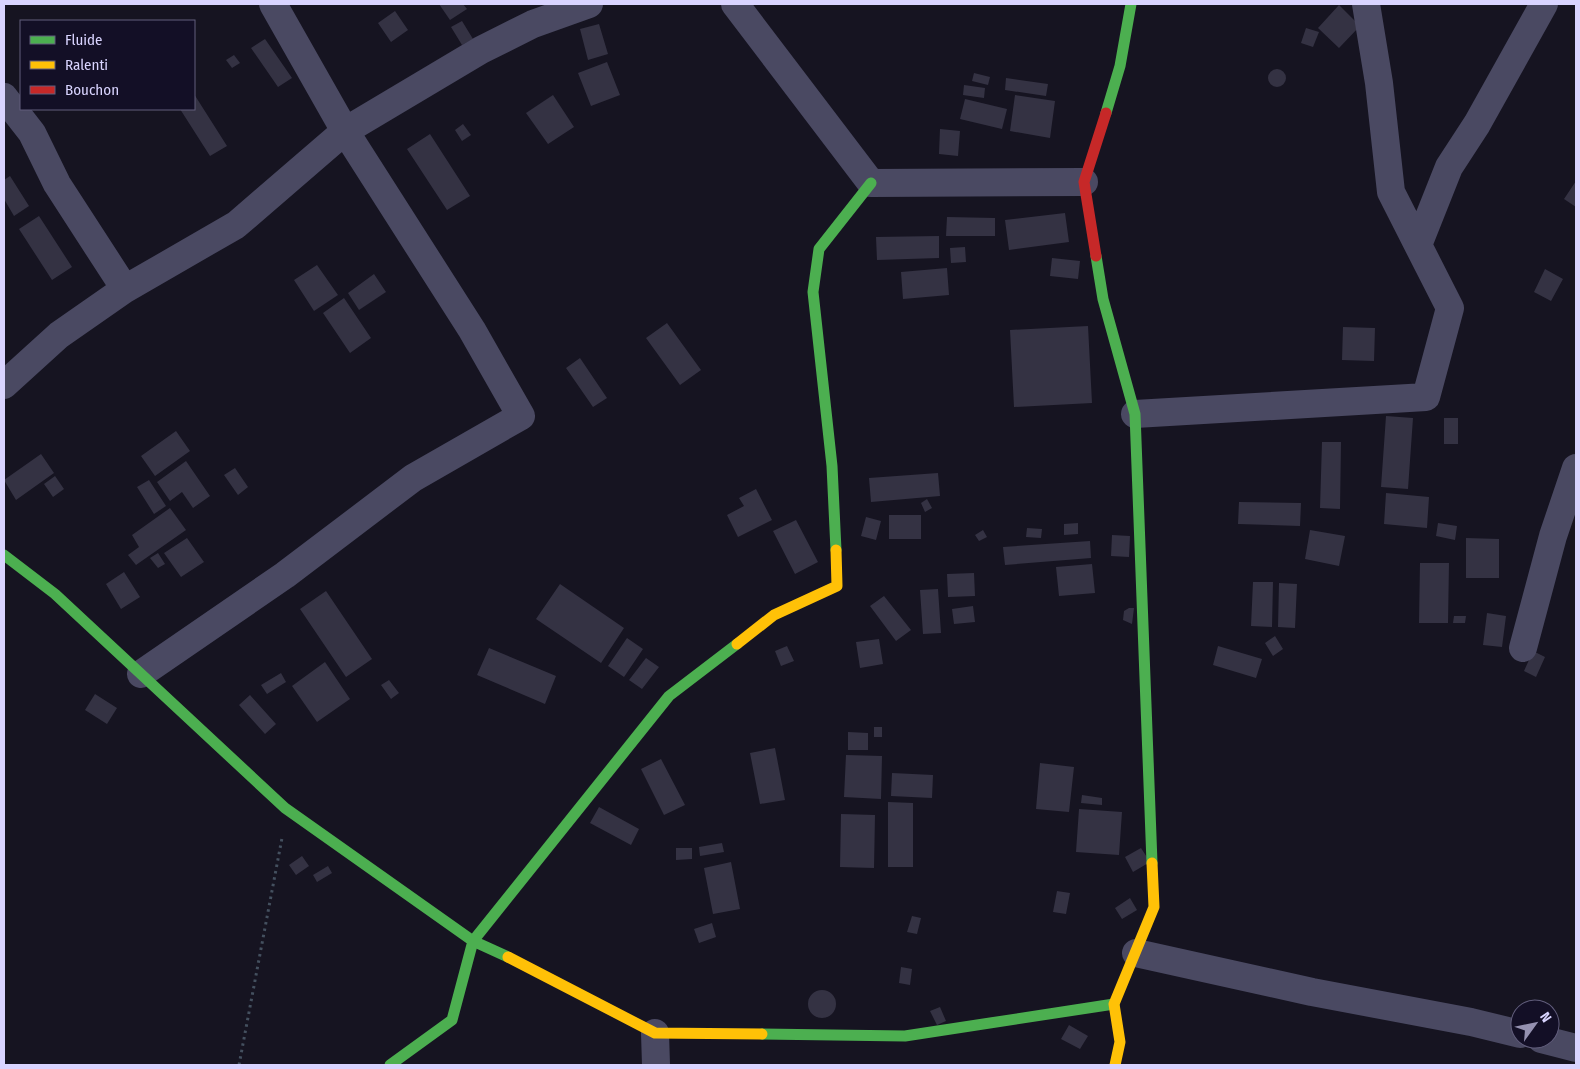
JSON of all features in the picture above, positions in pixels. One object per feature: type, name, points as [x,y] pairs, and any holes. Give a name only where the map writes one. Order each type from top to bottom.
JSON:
[{"type":"street","points":[[141,674],[285,575],[413,478],[521,416],[472,330],[345,131],[273,4]]},
{"type":"street","points":[[4,385],[59,335],[125,289],[236,225],[345,131],[481,50],[534,24],[589,4]]},
{"type":"street","points":[[735,4],[871,184]]},
{"type":"street","points":[[1115,1065],[1120,1042],[1114,1004],[1154,907],[1135,414],[1103,299],[1084,182],[1120,66],[1131,4]]},
{"type":"street","points":[[1135,414],[1426,397],[1450,308],[1391,192],[1379,83],[1366,4]]},
{"type":"street","points":[[1418,244],[1449,167],[1477,124],[1544,4]]},
{"type":"street","points":[[4,97],[32,134],[57,184],[125,289]]},
{"type":"street","points":[[871,184],[1084,182]]},
{"type":"street","points":[[390,1065],[452,1020],[473,941],[669,696],[774,615],[837,586],[832,466],[813,292],[819,248],[871,184]]},
{"type":"street","points":[[1523,648],[1553,536],[1576,468]]},
{"type":"street","points":[[4,555],[55,594],[285,808],[473,941],[530,967],[655,1033],[905,1036],[1114,1004]]},
{"type":"street","points":[[1136,953],[1312,992],[1471,1022],[1510,1032]]},
{"type":"street","points":[[655,1033],[656,1065]]},
{"type":"street","points":[[1560,1044],[1576,1048]]},
{"type":"path","points":[[239,1065],[285,808]]},
{"type":"building","points":[[439,4],[463,4],[467,9],[450,20]]},
{"type":"building","points":[[1339,5],[1360,26],[1339,48],[1318,28]]},
{"type":"building","points":[[395,11],[408,30],[391,42],[378,23]]},
{"type":"building","points":[[462,21],[473,39],[462,45],[451,27]]},
{"type":"building","points":[[599,24],[608,54],[588,60],[580,29]]},
{"type":"building","points":[[1306,28],[1319,32],[1313,47],[1301,43]]},
{"type":"building","points":[[265,39],[292,78],[278,87],[251,48]]},
{"type":"building","points":[[234,55],[240,63],[232,68],[226,60]]},
{"type":"building","points":[[607,62],[620,95],[591,106],[578,73]]},
{"type":"building","points":[[1273,69],[1281,69],[1286,74],[1284,85],[1273,87],[1268,82],[1268,74]]},
{"type":"building","points":[[974,73],[990,77],[988,85],[972,81]]},
{"type":"building","points":[[1006,78],[1048,84],[1046,96],[1005,90]]},
{"type":"building","points":[[964,85],[985,88],[984,98],[963,95]]},
{"type":"building","points":[[553,95],[574,127],[548,144],[526,113]]},
{"type":"building","points":[[1015,95],[1055,101],[1050,138],[1010,131]]},
{"type":"building","points":[[195,96],[227,146],[210,156],[181,110],[195,110]]},
{"type":"building","points":[[965,99],[1007,109],[1002,129],[960,119]]},
{"type":"building","points":[[463,124],[471,135],[462,141],[455,130]]},
{"type":"building","points":[[940,129],[960,131],[958,156],[939,154]]},
{"type":"building","points":[[430,134],[470,196],[447,210],[407,149]]},
{"type":"building","points":[[10,176],[29,206],[14,216],[4,199],[4,180]]},
{"type":"building","points":[[1576,181],[1576,207],[1564,199]]},
{"type":"building","points":[[1065,213],[1069,242],[1009,250],[1005,220]]},
{"type":"building","points":[[39,216],[72,267],[52,280],[19,229]]},
{"type":"building","points":[[947,217],[995,218],[995,236],[946,236]]},
{"type":"building","points":[[939,236],[939,258],[877,260],[876,237]]},
{"type":"building","points":[[965,247],[966,262],[951,263],[950,248]]},
{"type":"building","points":[[1052,258],[1080,261],[1078,279],[1050,276]]},
{"type":"building","points":[[317,265],[338,295],[314,311],[294,280]]},
{"type":"building","points":[[947,268],[949,295],[903,299],[901,272]]},
{"type":"building","points":[[1545,269],[1563,279],[1551,301],[1534,292]]},
{"type":"building","points":[[374,274],[386,292],[359,310],[348,293]]},
{"type":"building","points":[[344,298],[371,338],[350,353],[323,313]]},
{"type":"building","points":[[667,323],[701,370],[680,385],[646,338]]},
{"type":"building","points":[[1088,326],[1092,403],[1014,407],[1010,330]]},
{"type":"building","points":[[1343,327],[1375,328],[1374,361],[1342,360]]},
{"type":"building","points":[[580,358],[607,398],[593,407],[566,368]]},
{"type":"building","points":[[1386,416],[1413,418],[1408,489],[1381,487]]},
{"type":"building","points":[[1444,418],[1458,418],[1458,444],[1444,444]]},
{"type":"building","points":[[176,431],[190,451],[155,476],[141,456]]},
{"type":"building","points":[[1322,442],[1341,442],[1340,509],[1320,508]]},
{"type":"building","points":[[41,454],[54,473],[16,500],[4,480]]},
{"type":"building","points":[[186,461],[210,496],[193,508],[182,492],[170,501],[157,482]]},
{"type":"building","points":[[235,468],[248,487],[238,495],[224,475]]},
{"type":"building","points":[[938,473],[940,496],[871,502],[869,478]]},
{"type":"building","points":[[55,476],[64,489],[53,497],[44,484]]},
{"type":"building","points":[[149,480],[166,506],[154,514],[137,487]]},
{"type":"building","points":[[756,489],[772,520],[738,537],[727,515],[744,506],[739,498]]},
{"type":"building","points":[[1386,493],[1429,497],[1427,528],[1384,524]]},
{"type":"building","points":[[927,499],[932,508],[925,512],[921,503]]},
{"type":"building","points":[[1239,502],[1301,503],[1300,526],[1238,524]]},
{"type":"building","points":[[170,508],[186,530],[136,565],[128,555],[139,547],[132,535]]},
{"type":"building","points":[[889,515],[921,515],[921,539],[889,539]]},
{"type":"building","points":[[866,517],[881,521],[876,540],[861,536]]},
{"type":"building","points":[[796,520],[818,562],[795,574],[773,531]]},
{"type":"building","points":[[1078,523],[1078,534],[1064,535],[1064,524]]},
{"type":"building","points":[[1438,523],[1457,526],[1455,540],[1436,536]]},
{"type":"building","points":[[1027,528],[1042,529],[1041,538],[1026,537]]},
{"type":"building","points":[[983,530],[987,537],[979,541],[975,535]]},
{"type":"building","points":[[1310,530],[1345,536],[1339,566],[1305,559]]},
{"type":"building","points":[[1112,535],[1130,536],[1129,557],[1111,556]]},
{"type":"building","points":[[187,538],[204,562],[181,577],[164,553]]},
{"type":"building","points":[[1466,538],[1499,539],[1499,578],[1466,578]]},
{"type":"building","points":[[1090,541],[1091,558],[1005,565],[1003,547]]},
{"type":"building","points":[[158,553],[165,564],[158,568],[150,558]]},
{"type":"building","points":[[1420,563],[1449,563],[1448,623],[1419,623]]},
{"type":"building","points":[[1092,564],[1095,593],[1059,596],[1056,567]]},
{"type":"building","points":[[124,572],[140,597],[121,609],[106,584]]},
{"type":"building","points":[[974,573],[975,596],[948,597],[947,574]]},
{"type":"building","points":[[1253,582],[1273,582],[1272,627],[1251,626]]},
{"type":"building","points":[[1279,583],[1297,584],[1295,628],[1278,627]]},
{"type":"building","points":[[560,584],[624,628],[601,663],[536,619]]},
{"type":"building","points":[[938,589],[941,633],[923,634],[920,590]]},
{"type":"building","points":[[326,591],[372,659],[346,677],[300,609]]},
{"type":"building","points":[[884,596],[911,630],[896,641],[870,606]]},
{"type":"building","points":[[973,606],[975,622],[954,624],[952,609]]},
{"type":"building","points":[[1134,608],[1132,624],[1123,620],[1124,611]]},
{"type":"building","points":[[1487,613],[1506,616],[1502,647],[1483,645]]},
{"type":"building","points":[[1454,616],[1466,616],[1465,623],[1453,623]]},
{"type":"building","points":[[1275,636],[1283,649],[1273,656],[1265,643]]},
{"type":"building","points":[[627,638],[643,649],[624,677],[608,666]]},
{"type":"building","points":[[879,639],[883,664],[860,668],[856,642]]},
{"type":"building","points":[[787,646],[794,661],[781,666],[775,651]]},
{"type":"building","points":[[1218,646],[1262,659],[1256,678],[1213,665]]},
{"type":"building","points":[[489,648],[556,676],[545,704],[477,675]]},
{"type":"building","points":[[1533,651],[1545,657],[1536,677],[1524,671]]},
{"type":"building","points":[[646,658],[659,667],[642,689],[629,680]]},
{"type":"building","points":[[325,662],[350,699],[317,722],[292,686]]},
{"type":"building","points":[[281,673],[286,682],[267,694],[261,685]]},
{"type":"building","points":[[389,680],[399,693],[391,699],[381,685]]},
{"type":"building","points":[[95,694],[117,708],[107,724],[85,710]]},
{"type":"building","points":[[250,695],[276,724],[265,734],[239,705]]},
{"type":"building","points":[[874,727],[882,727],[882,737],[874,737]]},
{"type":"building","points":[[848,732],[868,733],[868,750],[848,750]]},
{"type":"building","points":[[775,748],[785,800],[760,804],[750,753]]},
{"type":"building","points":[[846,755],[882,756],[881,799],[844,797]]},
{"type":"building","points":[[661,759],[685,805],[664,815],[641,769]]},
{"type":"building","points":[[1040,763],[1074,767],[1069,812],[1036,809]]},
{"type":"building","points":[[892,773],[933,775],[932,798],[891,796]]},
{"type":"building","points":[[1082,795],[1102,798],[1102,805],[1081,803]]},
{"type":"building","points":[[888,802],[913,803],[913,867],[888,867]]},
{"type":"building","points":[[599,807],[639,829],[631,845],[590,823]]},
{"type":"building","points":[[1079,809],[1122,812],[1119,855],[1076,852]]},
{"type":"building","points":[[841,814],[875,815],[874,868],[840,867]]},
{"type":"building","points":[[722,843],[724,852],[700,856],[699,847]]},
{"type":"building","points":[[676,848],[692,848],[692,859],[676,860]]},
{"type":"building","points":[[1141,848],[1150,862],[1133,872],[1125,857]]},
{"type":"building","points":[[302,856],[309,866],[296,875],[289,865]]},
{"type":"building","points":[[731,862],[740,909],[713,914],[704,868]]},
{"type":"building","points":[[328,866],[332,873],[317,882],[313,875]]},
{"type":"building","points":[[1057,891],[1070,893],[1066,914],[1053,912]]},
{"type":"building","points":[[1130,898],[1137,910],[1122,919],[1115,908]]},
{"type":"building","points":[[912,916],[921,918],[917,934],[907,932]]},
{"type":"building","points":[[712,923],[716,937],[699,943],[694,929]]},
{"type":"building","points":[[901,967],[912,969],[910,985],[899,983]]},
{"type":"building","points":[[822,990],[832,994],[836,1004],[832,1014],[822,1018],[812,1014],[808,1004],[812,994]]},
{"type":"building","points":[[940,1007],[946,1021],[937,1025],[930,1011]]},
{"type":"building","points":[[1069,1025],[1088,1036],[1080,1049],[1061,1039]]},
{"type":"traffic: fast","points":[[1106,113],[1120,66],[1131,4]]},
{"type":"traffic: fast","points":[[836,550],[832,466],[813,292],[819,249],[871,183]]},
{"type":"traffic: fast","points":[[1096,256],[1103,299],[1135,414],[1152,863]]},
{"type":"traffic: fast","points":[[4,555],[55,594],[285,808],[473,941],[508,957]]},
{"type":"traffic: fast","points":[[390,1065],[452,1020],[473,941],[669,696],[737,644]]},
{"type":"traffic: fast","points":[[762,1034],[905,1036],[1114,1004]]},
{"type":"traffic: slow","points":[[737,644],[774,615],[837,586],[836,550]]},
{"type":"traffic: slow","points":[[1115,1065],[1120,1042],[1114,1004],[1154,907],[1152,863]]},
{"type":"traffic: slow","points":[[508,957],[655,1033],[762,1034]]},
{"type":"traffic: jam","points":[[1096,256],[1084,182],[1106,113]]}]
